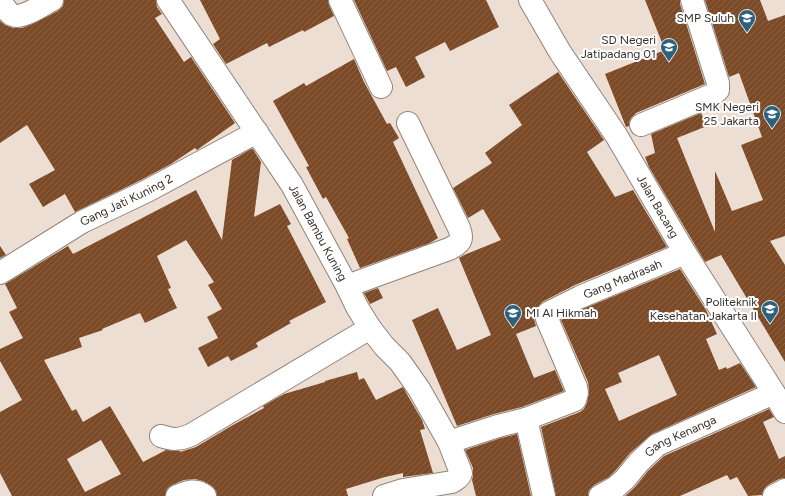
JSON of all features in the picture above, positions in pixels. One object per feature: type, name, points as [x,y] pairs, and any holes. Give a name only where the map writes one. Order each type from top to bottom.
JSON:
[{"type":"street","points":[[0,0],[9,13],[15,16],[26,14],[52,0]]},
{"type":"street","name":"Jalan Bambu Kuning","points":[[168,0],[292,186],[357,307],[370,328],[411,376],[449,442],[461,472],[460,477],[452,482],[403,490],[384,496]]},
{"type":"street","points":[[340,0],[381,87]]},
{"type":"street","name":"Jalan Bacang","points":[[530,0],[560,52],[616,135],[685,253],[785,412]]},
{"type":"street","points":[[641,125],[712,95],[718,90],[718,83],[692,0]]},
{"type":"street","points":[[347,286],[449,249],[460,243],[462,240],[459,228],[408,124]]},
{"type":"street","name":"Gang Jati Kuning 2","points":[[0,274],[82,222],[147,191],[257,132]]},
{"type":"street","name":"Gang Madrasah","points":[[526,419],[575,400],[578,393],[547,319],[548,313],[580,297],[685,253]]},
{"type":"street","points":[[161,436],[169,439],[181,439],[191,435],[370,328]]},
{"type":"street","name":"Gang Kenanga","points":[[600,496],[616,487],[625,479],[656,445],[774,393]]},
{"type":"street","points":[[449,442],[498,426],[526,419],[544,496]]},
{"type":"street","points":[[774,496],[785,490]]},
{"type":"street","points":[[177,496],[189,491],[194,491],[205,496]]},
{"type":"building","points":[[64,0],[156,0],[157,7],[162,14],[155,18],[184,62],[191,57],[235,123],[197,150],[195,148],[171,164],[141,180],[75,212],[65,194],[43,207],[29,184],[55,170],[27,125],[0,143],[0,21],[13,28],[22,28],[58,11],[63,6]]},
{"type":"building","points":[[200,0],[328,0],[334,16],[304,32],[303,30],[269,47],[267,43],[226,64],[213,44],[220,39]]},
{"type":"building","points":[[354,0],[486,0],[499,27],[450,51],[445,42],[415,57],[425,77],[406,87],[396,67],[387,71]]},
{"type":"building","name":"SD Negeri Jatipadang 01","points":[[645,0],[680,0],[705,84],[636,113],[631,118],[629,126],[626,127],[605,74],[665,50]]},
{"type":"building","points":[[705,0],[760,0],[768,21],[785,15],[785,236],[770,241],[785,265],[785,362],[721,255],[705,262],[649,167],[645,157],[655,153],[651,134],[701,113],[707,126],[677,138],[715,232],[715,171],[732,211],[763,200],[741,145],[762,137],[739,73],[729,77]]},
{"type":"building","points":[[354,59],[364,82],[387,124],[390,123],[399,138],[393,142],[438,238],[430,243],[360,268],[347,239],[349,238],[326,197],[323,199],[306,167],[309,166],[273,101],[304,83],[306,86]]},
{"type":"building","points":[[558,72],[604,140],[587,152],[615,197],[633,190],[667,247],[575,285],[542,302],[536,310],[534,319],[536,326],[516,334],[534,378],[555,370],[564,391],[522,407],[457,426],[412,320],[438,308],[457,350],[491,335],[459,258],[501,240],[483,209],[468,218],[453,188],[492,163],[485,153],[522,125],[509,105]]},
{"type":"building","points":[[253,149],[261,162],[254,217],[280,204],[291,224],[287,226],[326,302],[289,321],[291,323],[256,343],[258,347],[231,361],[228,356],[208,367],[198,348],[218,338],[207,317],[222,309],[208,285],[214,282],[186,240],[157,256],[171,288],[168,289],[177,308],[145,323],[140,313],[102,329],[103,330],[79,338],[82,347],[44,360],[72,411],[76,409],[83,422],[110,406],[143,462],[166,450],[180,452],[196,447],[264,408],[263,406],[284,394],[357,372],[359,380],[364,378],[376,400],[403,387],[422,420],[425,429],[420,430],[433,473],[403,477],[403,473],[385,477],[346,489],[348,496],[217,496],[216,491],[212,486],[195,479],[184,480],[172,485],[167,489],[165,496],[12,496],[0,473],[0,412],[22,400],[0,361],[0,349],[23,338],[9,312],[17,308],[5,284],[68,246],[73,254],[196,190],[222,240],[232,160]],"holes":[[[101,440],[121,474],[85,492],[67,459]]]},
{"type":"building","points":[[0,246],[6,255],[0,258]]},
{"type":"building","points":[[680,269],[706,310],[717,334],[706,339],[719,370],[726,367],[727,369],[740,363],[756,387],[652,434],[630,453],[609,477],[594,485],[589,490],[588,496],[556,496],[541,427],[580,412],[584,409],[587,403],[589,391],[588,382],[561,320],[585,308]],"holes":[[[659,355],[677,395],[619,421],[605,389],[622,382],[618,373]]]},
{"type":"building","points":[[378,288],[383,298],[370,304],[364,293]]},
{"type":"building","points":[[769,409],[774,417],[763,422],[779,459],[785,456],[785,478],[779,479],[768,485],[764,489],[762,495],[748,496],[737,477],[730,480],[727,475],[680,496],[625,496],[664,456]]},
{"type":"building","points":[[517,434],[531,496],[476,496],[472,480],[473,468],[465,450]]},
{"type":"place","name":"SMP Suluh","points":[[747,33]]},
{"type":"place","name":"SD Negeri Jatipadang 01","points":[[669,62]]},
{"type":"place","name":"SMK Negeri 25 Jakarta","points":[[772,129]]},
{"type":"place","name":"Politeknik Kesehatan Jakarta II","points":[[770,324]]},
{"type":"place","name":"MI Al Hikmah","points":[[513,328]]}]
